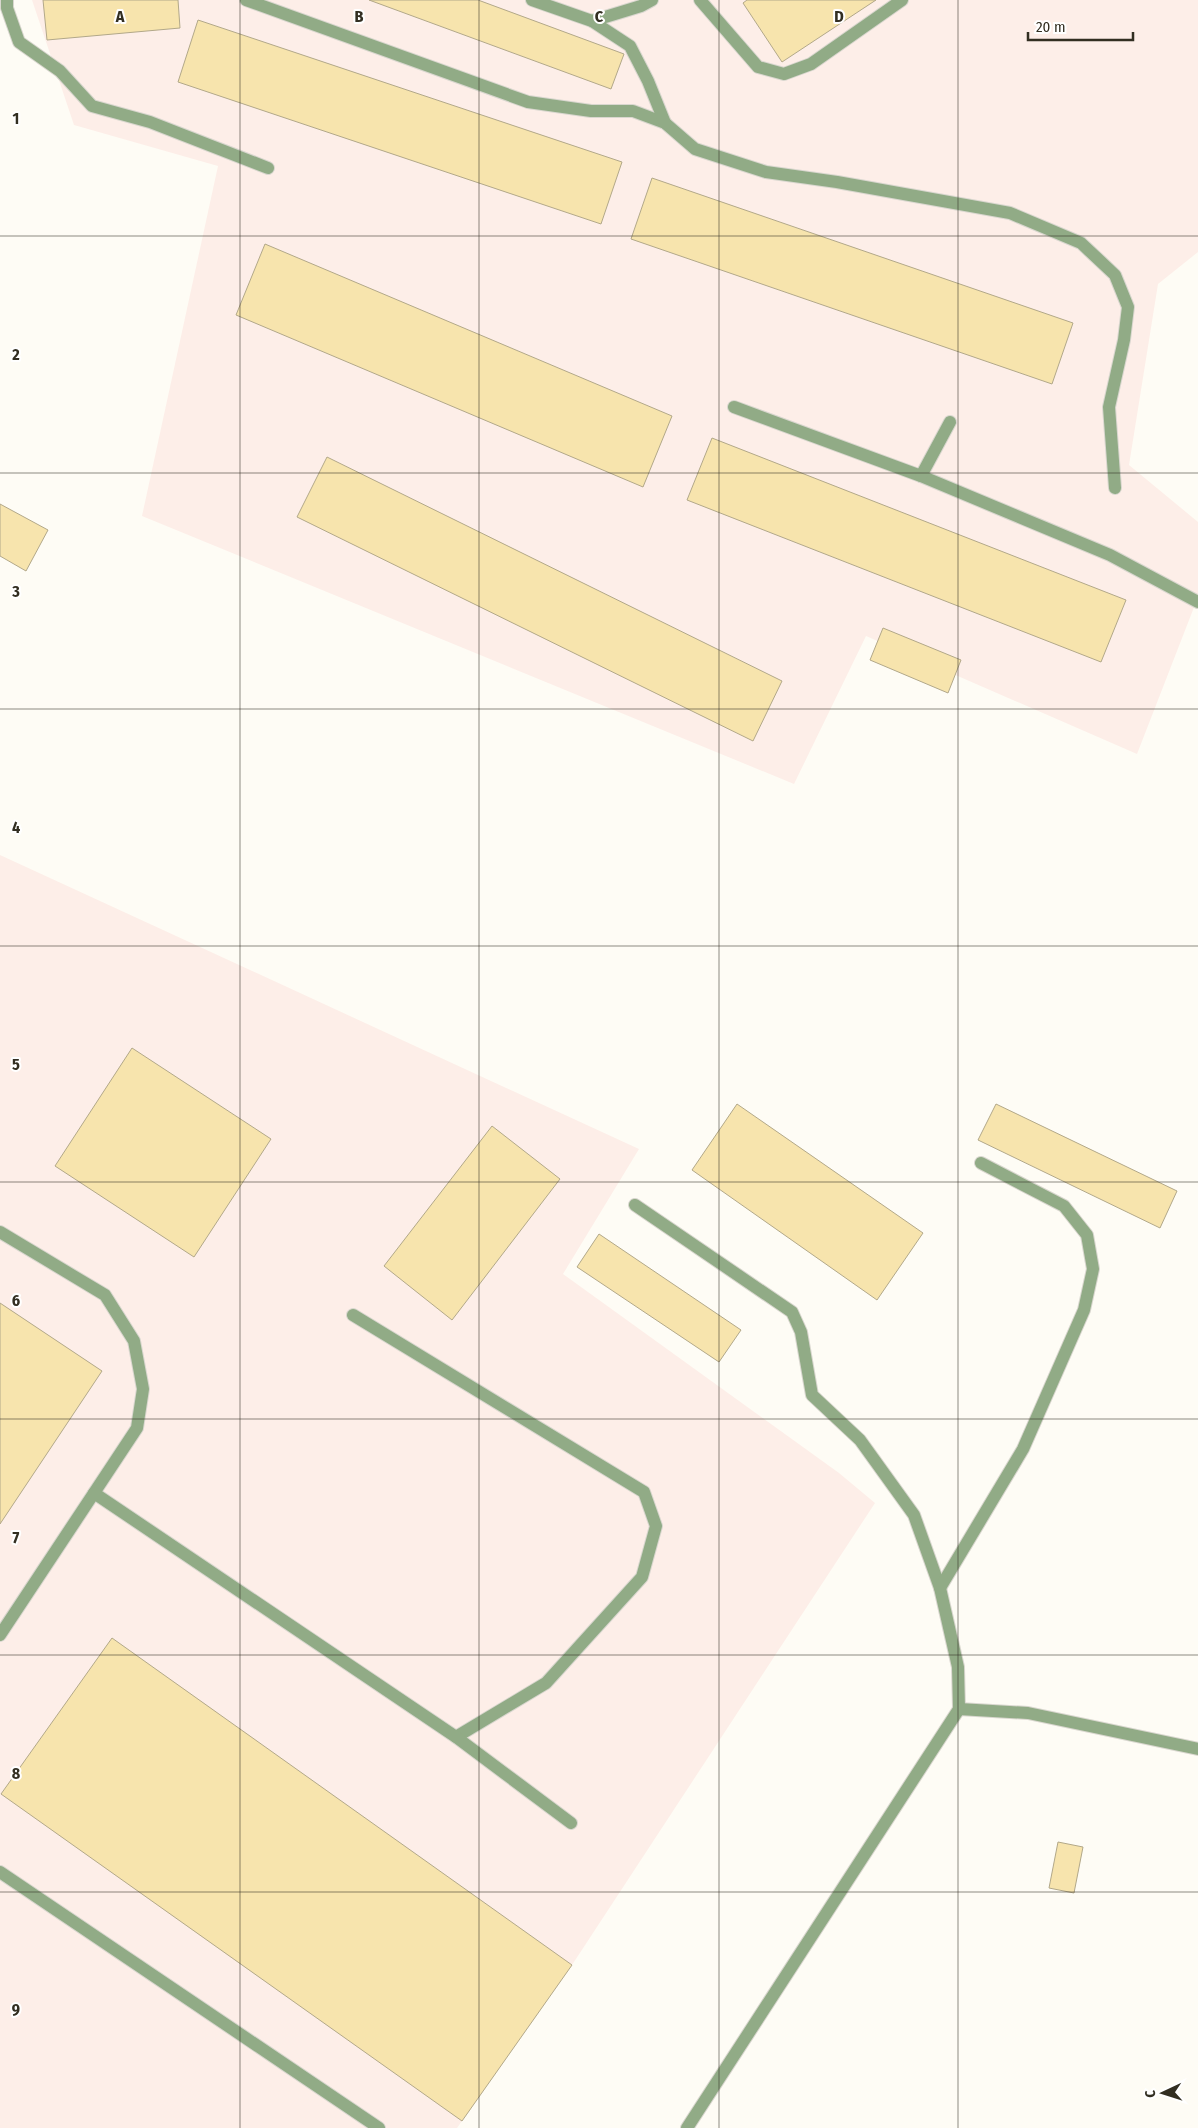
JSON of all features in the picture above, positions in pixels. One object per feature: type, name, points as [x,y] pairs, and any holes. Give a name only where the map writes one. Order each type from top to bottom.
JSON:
[{"type":"street","points":[[7,0],[7,8],[19,42],[60,71],[92,106],[150,122],[268,168]]},
{"type":"street","points":[[246,0],[528,102],[590,111],[633,112],[665,122],[695,149],[766,172],[838,182],[1010,212],[1081,243],[1115,275],[1128,307],[1124,340],[1109,407],[1115,488]]},
{"type":"street","points":[[532,0],[592,21],[630,46],[648,81],[665,122]]},
{"type":"street","points":[[592,21],[641,6],[652,0]]},
{"type":"street","points":[[700,0],[758,67],[784,74],[811,64],[902,0]]},
{"type":"street","points":[[734,407],[921,476],[1110,555],[1198,602]]},
{"type":"street","points":[[921,476],[950,422]]},
{"type":"street","points":[[940,1588],[1023,1449],[1084,1310],[1093,1269],[1087,1235],[1064,1206],[981,1163]]},
{"type":"street","points":[[636,1206],[792,1312],[801,1332],[812,1395],[860,1440],[914,1515],[940,1588],[958,1666],[959,1709],[687,2128]]},
{"type":"street","points":[[0,1232],[104,1295],[134,1341],[143,1389],[137,1428],[0,1635]]},
{"type":"street","points":[[353,1315],[644,1492],[656,1526],[642,1578],[546,1683],[456,1737]]},
{"type":"street","points":[[94,1493],[456,1737],[571,1823]]},
{"type":"street","points":[[959,1709],[1028,1713],[1198,1749]]},
{"type":"street","points":[[0,1872],[379,2128]]},
{"type":"shaded area","points":[[32,0],[1198,0],[1198,252],[1158,284],[1129,465],[1198,522],[1198,597],[1137,754],[866,636],[794,784],[142,516],[218,166],[74,125]]},
{"type":"shaded area","points":[[0,855],[639,1149],[563,1274],[839,1473],[875,1503],[572,1965],[457,2128],[0,2128]]},
{"type":"building","points":[[43,0],[178,0],[180,28],[47,40]]},
{"type":"building","points":[[369,0],[478,0],[624,54],[611,89]]},
{"type":"building","points":[[747,0],[876,0],[782,62],[743,3]]},
{"type":"building","points":[[198,20],[622,162],[601,224],[178,82]]},
{"type":"building","points":[[652,178],[1073,323],[1052,384],[631,239]]},
{"type":"building","points":[[265,244],[672,416],[643,487],[236,315]]},
{"type":"building","points":[[712,438],[1126,600],[1101,662],[687,500]]},
{"type":"building","points":[[327,457],[782,681],[753,741],[297,517]]},
{"type":"building","points":[[0,504],[48,530],[26,571],[0,556]]},
{"type":"building","points":[[883,628],[961,660],[948,693],[870,660]]},
{"type":"building","points":[[132,1048],[271,1139],[194,1257],[55,1166]]},
{"type":"building","points":[[737,1104],[923,1233],[877,1300],[692,1170]]},
{"type":"building","points":[[996,1104],[1177,1191],[1160,1228],[978,1140]]},
{"type":"building","points":[[492,1126],[560,1179],[452,1320],[384,1266]]},
{"type":"building","points":[[599,1234],[741,1330],[719,1362],[577,1267]]},
{"type":"building","points":[[0,1303],[102,1371],[0,1524]]},
{"type":"building","points":[[112,1638],[572,1965],[462,2121],[1,1794]]},
{"type":"building","points":[[1058,1842],[1083,1847],[1074,1893],[1049,1888]]}]
